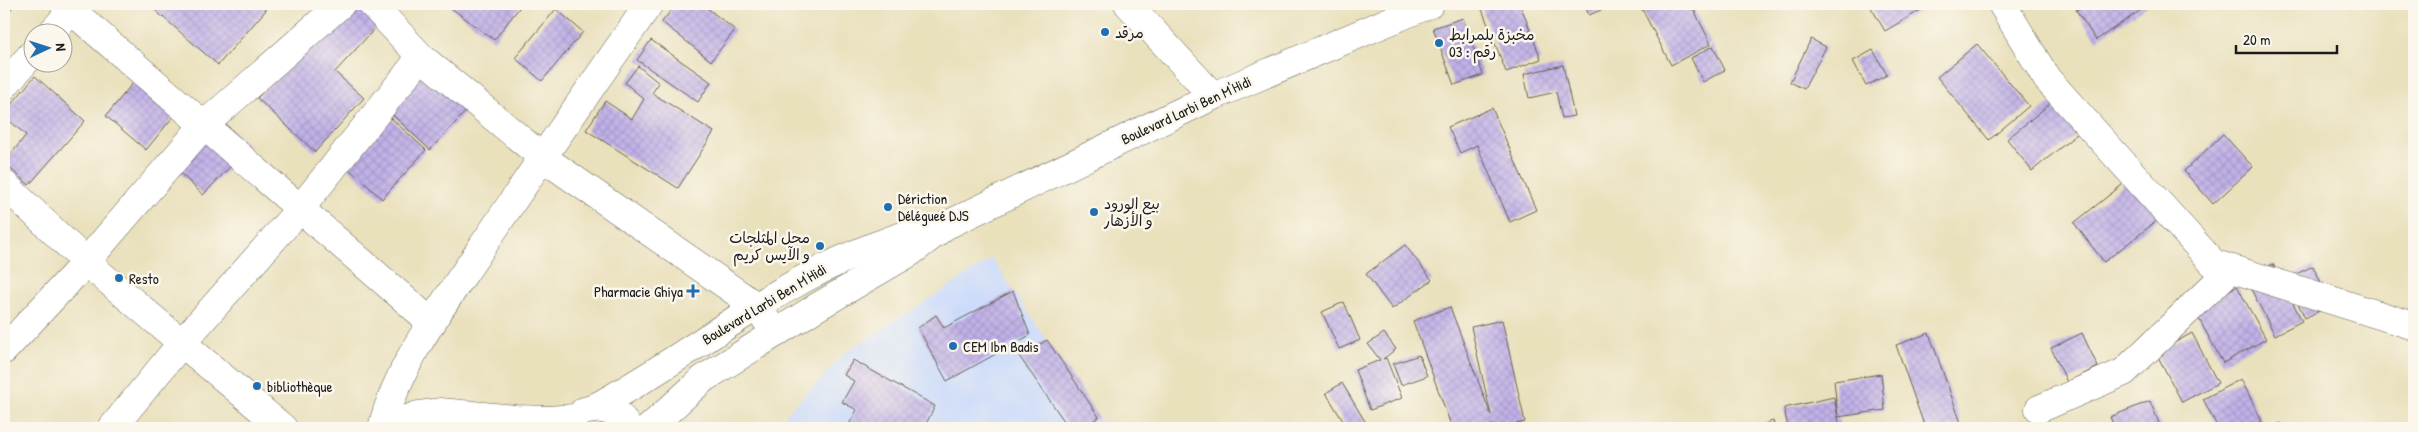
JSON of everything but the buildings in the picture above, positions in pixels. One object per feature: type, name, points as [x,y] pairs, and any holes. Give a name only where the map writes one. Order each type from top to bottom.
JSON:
[{"type":"street","points":[[4,350],[86,262],[204,125],[341,4]]},
{"type":"street","points":[[372,4],[421,56],[542,157],[756,306],[776,333]]},
{"type":"street","points":[[383,428],[389,403],[400,374],[542,157],[649,4]]},
{"type":"street","points":[[1128,4],[1212,96]]},
{"type":"street","name":"Boulevard Larbi Ben M'Hidi","points":[[649,428],[703,379],[889,266],[946,226],[1212,96],[1430,4]]},
{"type":"street","points":[[2002,4],[2047,79],[2213,263],[2414,326]]},
{"type":"street","points":[[59,22],[71,6],[204,125],[432,323]]},
{"type":"street","points":[[112,428],[182,344],[300,209],[421,56]]},
{"type":"street","points":[[4,86],[22,65]]},
{"type":"street","points":[[4,184],[86,262],[283,428]]},
{"type":"street","name":"Boulevard Larbi Ben M'Hidi","points":[[579,418],[647,378],[800,279],[833,263],[905,235],[946,226]]},
{"type":"street","points":[[2039,409],[2124,372],[2231,269]]},
{"type":"street","points":[[383,428],[418,415],[440,412],[550,420],[616,413],[628,428]]},
{"type":"shaded area","name":"CEM Ibn Badis","points":[[992,259],[1106,428],[773,428],[846,352]]},
{"type":"place","name":"مرقد","points":[[1105,32]]},
{"type":"place","name":"مخبزة بلمرابط رقم : 03","points":[[1439,43]]},
{"type":"place","name":"Dériction Délégueé DJS","points":[[888,207]]},
{"type":"place","name":"بيع الورود و الأزهار","points":[[1094,212]]},
{"type":"place","name":"محل المثلجات و الآيس كريم","points":[[820,246]]},
{"type":"place","name":"Resto","points":[[119,278]]},
{"type":"place","name":"Pharmacie Ghiya","points":[[693,291]]},
{"type":"place","name":"CEM Ibn Badis","points":[[953,346]]},
{"type":"place","name":"bibliothèque","points":[[257,386]]}]
